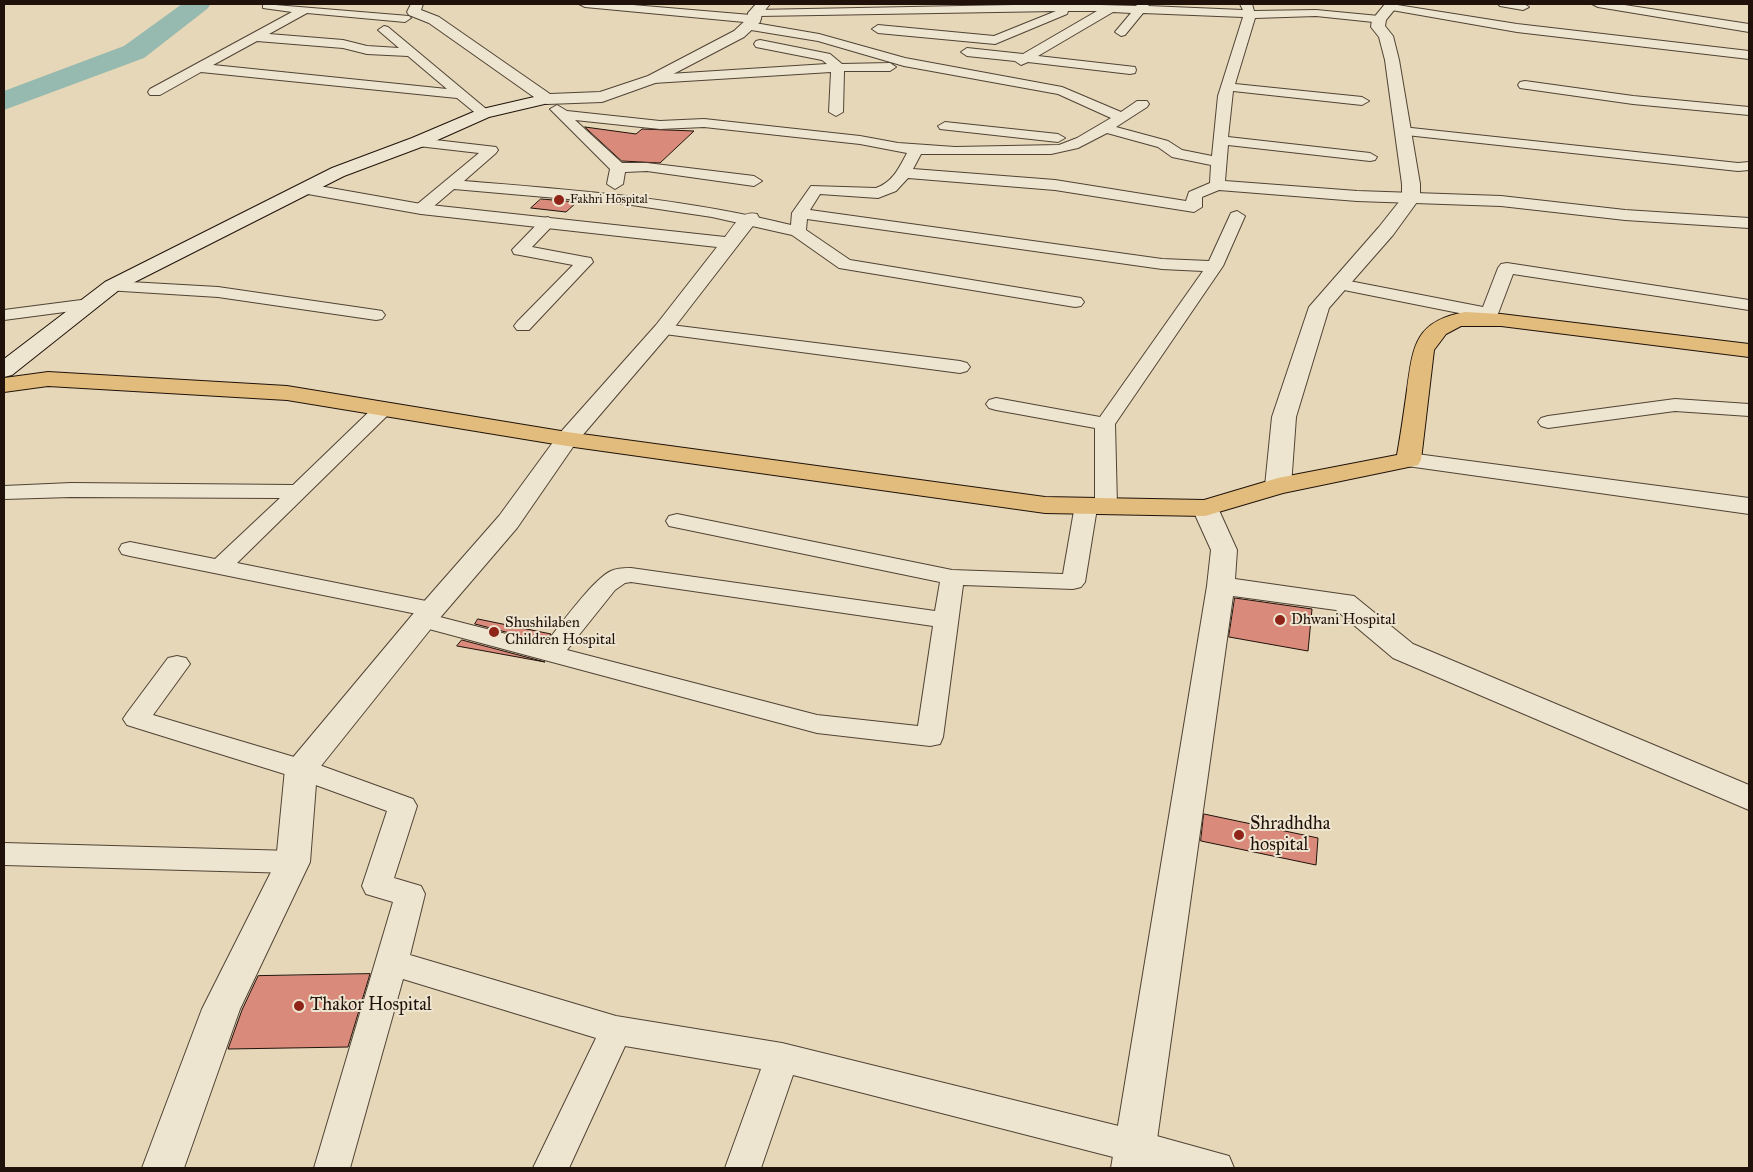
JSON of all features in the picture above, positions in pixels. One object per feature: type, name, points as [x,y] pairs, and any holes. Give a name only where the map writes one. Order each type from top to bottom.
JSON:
[{"type":"main road","points":[[4,385],[48,379],[287,393],[567,439],[1045,505],[1205,508],[1278,486],[1409,460],[1423,350],[1432,334],[1446,323],[1464,318],[1488,316],[1749,351]]},
{"type":"street","points":[[585,4],[756,16],[904,7],[1113,6],[1316,12],[1387,10],[1517,28],[1749,55]]},
{"type":"street","points":[[1504,4],[1523,7]]},
{"type":"street","points":[[1598,4],[1749,28]]},
{"type":"street","points":[[267,6],[306,9],[412,11],[434,20],[547,99],[592,146],[618,168],[647,167],[754,181]]},
{"type":"street","points":[[980,88],[990,78],[1113,6]]},
{"type":"street","points":[[878,28],[995,40],[1076,7]]},
{"type":"street","points":[[1122,32],[1142,7]]},
{"type":"street","points":[[155,92],[306,9]]},
{"type":"street","points":[[1217,185],[1228,87],[1248,9]]},
{"type":"street","points":[[1278,486],[1284,417],[1319,307],[1386,231],[1411,198],[1411,184],[1392,60],[1386,36],[1378,27],[1387,10]]},
{"type":"street","points":[[340,58],[412,11]]},
{"type":"street","points":[[4,370],[112,286],[338,172],[418,142],[484,113],[547,99],[602,96],[653,79],[731,38],[756,16]]},
{"type":"street","points":[[756,16],[819,38],[904,62],[1062,91],[1121,118]]},
{"type":"street","points":[[384,30],[484,113]]},
{"type":"street","points":[[255,37],[343,44],[412,53]]},
{"type":"street","points":[[731,38],[826,57],[838,67]]},
{"type":"street","points":[[959,51],[1130,70]]},
{"type":"street","points":[[653,79],[714,77],[838,67],[932,68]]},
{"type":"street","points":[[836,112],[838,67]]},
{"type":"street","points":[[199,68],[461,94]]},
{"type":"street","points":[[306,78],[322,68]]},
{"type":"street","points":[[1525,86],[1634,100],[1749,111]]},
{"type":"street","points":[[1228,87],[1362,101]]},
{"type":"street","points":[[563,115],[599,117],[660,125],[704,123],[860,140],[880,145],[949,153],[1036,151],[1071,146],[1142,104]]},
{"type":"street","points":[[945,126],[1082,140]]},
{"type":"street","points":[[1104,128],[1163,144],[1177,154],[1219,162]]},
{"type":"street","points":[[1402,131],[1738,167],[1749,166]]},
{"type":"street","points":[[1221,140],[1370,157]]},
{"type":"street","points":[[418,142],[491,150],[421,209]]},
{"type":"street","points":[[798,232],[800,213],[816,189],[878,193],[890,188],[904,173],[916,149]]},
{"type":"street","points":[[994,152],[997,180]]},
{"type":"street","points":[[611,198],[618,168]]},
{"type":"street","points":[[904,173],[1055,186],[1194,207],[1194,195],[1217,185],[1411,198],[1501,201],[1625,215],[1749,223]]},
{"type":"street","points":[[450,184],[611,198],[750,218],[798,232],[845,264],[1075,302]]},
{"type":"street","points":[[308,188],[421,209],[731,243]]},
{"type":"street","points":[[800,213],[1162,264],[1215,266]]},
{"type":"street","points":[[678,521],[952,577],[1073,582],[1096,506],[1105,424],[1215,266],[1237,216]]},
{"type":"street","points":[[163,1168],[221,1009],[293,862],[301,769],[428,614],[508,522],[567,439],[663,329],[750,218]]},
{"type":"street","points":[[524,326],[585,262],[520,250],[548,222]]},
{"type":"street","points":[[1339,284],[1488,316],[1507,268],[1749,305]]},
{"type":"street","points":[[112,286],[218,292],[376,315]]},
{"type":"street","points":[[4,315],[89,304]]},
{"type":"street","points":[[663,329],[960,367]]},
{"type":"street","points":[[996,404],[1105,424]]},
{"type":"street","points":[[1548,422],[1675,405],[1749,410]]},
{"type":"street","points":[[220,567],[383,408]]},
{"type":"street","points":[[1409,460],[1749,506]]},
{"type":"street","points":[[4,493],[71,490],[299,492]]},
{"type":"street","points":[[1134,1157],[1224,550],[1205,508]]},
{"type":"street","points":[[130,549],[220,567],[428,614],[616,673],[817,724],[930,737],[952,577]]},
{"type":"street","points":[[550,653],[607,584],[619,576],[631,575],[946,620]]},
{"type":"street","points":[[1220,586],[1344,602],[1403,652],[1749,798]]},
{"type":"street","points":[[177,664],[136,719],[301,769],[403,806],[377,886],[410,894],[332,1168]]},
{"type":"street","points":[[4,854],[293,862]]},
{"type":"street","points":[[392,962],[616,1030],[782,1058],[1134,1157],[1216,1168]]},
{"type":"street","points":[[550,1168],[616,1030]]},
{"type":"street","points":[[743,1168],[782,1058]]},
{"type":"building","points":[[585,127],[636,134],[642,129],[694,131],[660,163],[622,161]]},
{"type":"building","points":[[541,199],[577,202],[566,212],[531,208]]},
{"type":"building","points":[[1235,598],[1312,609],[1308,651],[1229,637]]},
{"type":"building","points":[[478,619],[551,634],[544,642],[475,624]]},
{"type":"building","points":[[462,640],[545,662],[457,646]]},
{"type":"building","points":[[1204,814],[1318,838],[1316,865],[1201,841]]},
{"type":"building","points":[[370,974],[348,1047],[228,1049],[242,1010],[258,976]]},
{"type":"waterway","points":[[4,101],[134,52],[198,4]]},
{"type":"place","name":"Fakhri Hospital","points":[[559,200]]},
{"type":"place","name":"Dhwani Hospital","points":[[1280,620]]},
{"type":"place","name":"Shushilaben Children Hospital","points":[[494,632]]},
{"type":"place","name":"Shradhdha hospital","points":[[1239,835]]},
{"type":"place","name":"Thakor Hospital","points":[[299,1006]]}]
